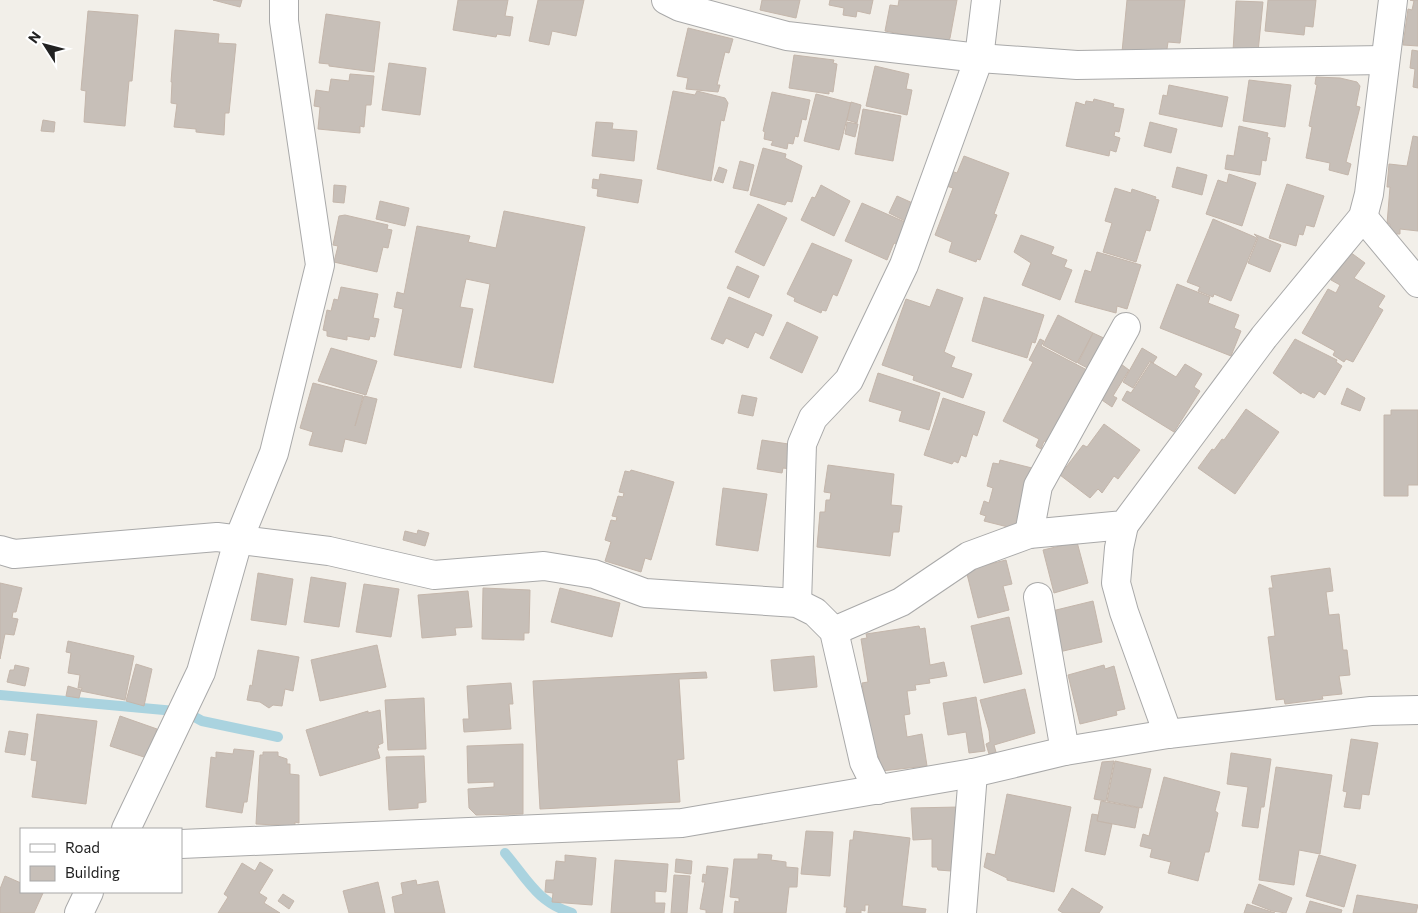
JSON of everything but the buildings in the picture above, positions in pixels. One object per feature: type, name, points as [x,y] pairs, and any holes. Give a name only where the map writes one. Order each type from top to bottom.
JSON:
[{"type":"street","points":[[126,828],[201,672],[238,540],[274,453],[320,265],[284,21],[284,0]]},
{"type":"street","points":[[666,0],[680,7],[786,36],[979,58],[1076,65],[1384,60]]},
{"type":"street","points":[[797,603],[802,444],[812,418],[849,380],[896,282],[979,58],[986,0]]},
{"type":"street","points":[[1168,734],[1124,612],[1116,583],[1119,548],[1124,525],[1264,337],[1363,217],[1368,194],[1393,0]]},
{"type":"street","points":[[1363,217],[1418,283]]},
{"type":"street","points":[[1029,534],[1038,486],[1126,327]]},
{"type":"street","points":[[834,631],[901,602],[969,556],[1029,534],[1124,525]]},
{"type":"street","points":[[0,550],[14,554],[217,537],[329,551],[434,575],[544,566],[594,574],[645,592],[797,603],[816,612],[834,631],[864,762],[878,790]]},
{"type":"street","points":[[1038,597],[1065,751]]},
{"type":"street","points":[[182,844],[682,823],[973,773],[1065,751],[1168,734],[1371,711],[1418,710]]},
{"type":"street","points":[[962,913],[973,773]]},
{"type":"street","points":[[79,913],[88,893]]},
{"type":"waterway","points":[[0,695],[175,711],[191,715],[202,721],[278,737]]},
{"type":"waterway","points":[[505,853],[541,896],[550,903],[572,913]]}]
